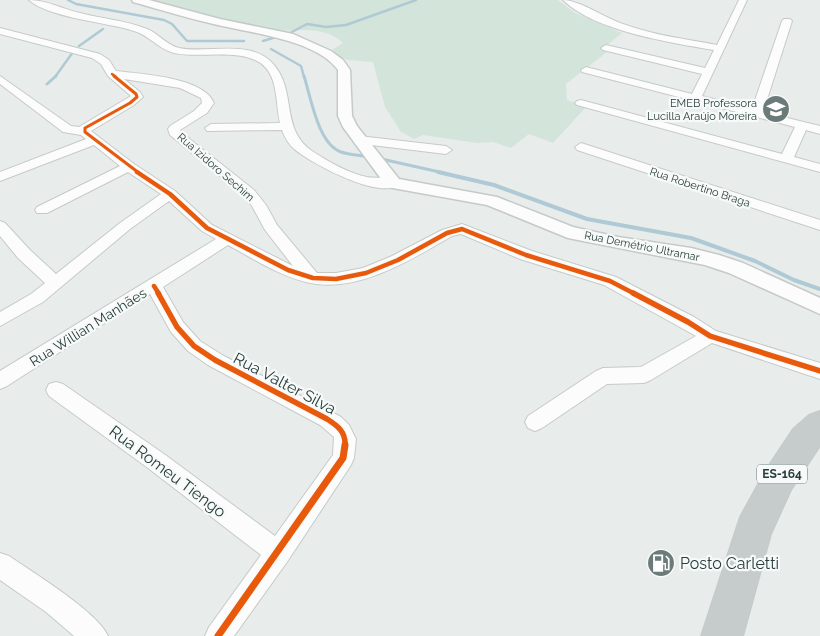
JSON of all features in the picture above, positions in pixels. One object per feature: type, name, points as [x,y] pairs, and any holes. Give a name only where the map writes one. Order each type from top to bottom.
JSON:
[{"type":"highway","name":"ES-164","points":[[722,636],[753,530],[779,479],[805,439],[820,425]]},
{"type":"street","points":[[33,0],[78,16],[142,30],[173,50],[239,53],[261,60],[271,67],[292,139],[297,146],[312,156],[360,179],[393,183]]},
{"type":"street","points":[[137,0],[202,18],[289,36],[327,54],[339,62],[344,70],[345,116],[359,140],[393,183]]},
{"type":"street","points":[[567,0],[589,14],[617,25],[720,48]]},
{"type":"street","points":[[696,98],[743,0]]},
{"type":"street","points":[[756,114],[787,21]]},
{"type":"street","points":[[0,31],[96,56],[105,62],[112,74],[136,94],[137,97],[90,132],[0,177]]},
{"type":"street","points":[[606,48],[709,72]]},
{"type":"street","points":[[586,70],[820,130]]},
{"type":"street","name":"Rua Izidoro Sechim","points":[[112,74],[186,86],[203,93],[208,103],[204,110],[174,129],[176,135],[249,193],[259,205],[270,227],[312,278]]},
{"type":"street","points":[[0,79],[67,129],[90,132],[129,167],[170,194],[207,228],[226,240],[288,270],[312,278],[336,279],[366,273],[398,260],[447,233],[462,229],[526,255],[610,282],[688,322],[710,336],[820,371]]},
{"type":"street","points":[[581,102],[820,168]]},
{"type":"street","points":[[210,128],[288,126]]},
{"type":"street","points":[[786,159],[802,126]]},
{"type":"street","points":[[359,140],[446,150]]},
{"type":"street","name":"Rua Robertino Braga","points":[[581,147],[820,225]]},
{"type":"street","points":[[42,210],[129,167]]},
{"type":"street","name":"Rua Demétrio Ultramar","points":[[393,183],[491,201],[568,232],[712,260],[736,268],[820,307]]},
{"type":"street","points":[[0,320],[37,298],[125,226],[170,194]]},
{"type":"street","points":[[0,226],[24,254],[55,283]]},
{"type":"street","name":"Rua Willian Manhães","points":[[0,381],[226,240]]},
{"type":"street","name":"Rua Valter Silva","points":[[154,286],[177,326],[194,346],[214,360],[327,418],[341,428],[347,440],[343,458],[218,636]]},
{"type":"street","points":[[534,422],[602,376],[644,375],[710,336]]},
{"type":"street","name":"Rua Romeu Tiengo","points":[[56,390],[156,461],[278,553]]},
{"type":"street","points":[[0,565],[55,603],[95,636]]},
{"type":"green space","points":[[144,0],[558,0],[575,13],[622,33],[601,50],[607,52],[566,84],[567,100],[586,107],[553,143],[529,134],[511,148],[493,142],[477,143],[423,135],[414,139],[401,132],[385,107],[373,62],[348,60],[335,55],[333,49],[343,43],[325,33],[304,30],[261,30]]},
{"type":"waterway","points":[[68,0],[76,4],[164,20],[172,24],[187,41],[244,41]]},
{"type":"waterway","points":[[290,33],[307,24],[326,27],[346,25],[416,0]]},
{"type":"waterway","points":[[79,46],[103,29]]},
{"type":"waterway","points":[[263,41],[279,36]]},
{"type":"waterway","points":[[271,49],[301,66],[304,77]]},
{"type":"waterway","points":[[55,77],[73,52]]},
{"type":"waterway","points":[[304,76],[316,119],[327,140],[341,152],[369,157]]},
{"type":"waterway","points":[[47,84],[55,77]]},
{"type":"waterway","points":[[377,158],[444,173]]},
{"type":"waterway","points":[[438,172],[494,185],[587,219],[691,238],[755,261],[794,280],[820,289]]},
{"type":"cycle path","points":[[112,74],[136,94],[137,97],[130,103],[85,128],[85,132],[129,167],[170,194],[207,228],[288,270],[313,278],[336,279],[366,273],[398,260],[447,233],[462,229],[526,255],[610,281],[688,322],[710,336],[820,371]]},
{"type":"cycle path","points":[[154,286],[177,327],[194,346],[215,360],[327,419],[339,427],[345,439],[343,458],[218,636]]},
{"type":"place","name":"EMEB Professora Lucilla Araújo Moreira","points":[[776,109]]},
{"type":"place","name":"Posto Carletti","points":[[661,563]]}]
